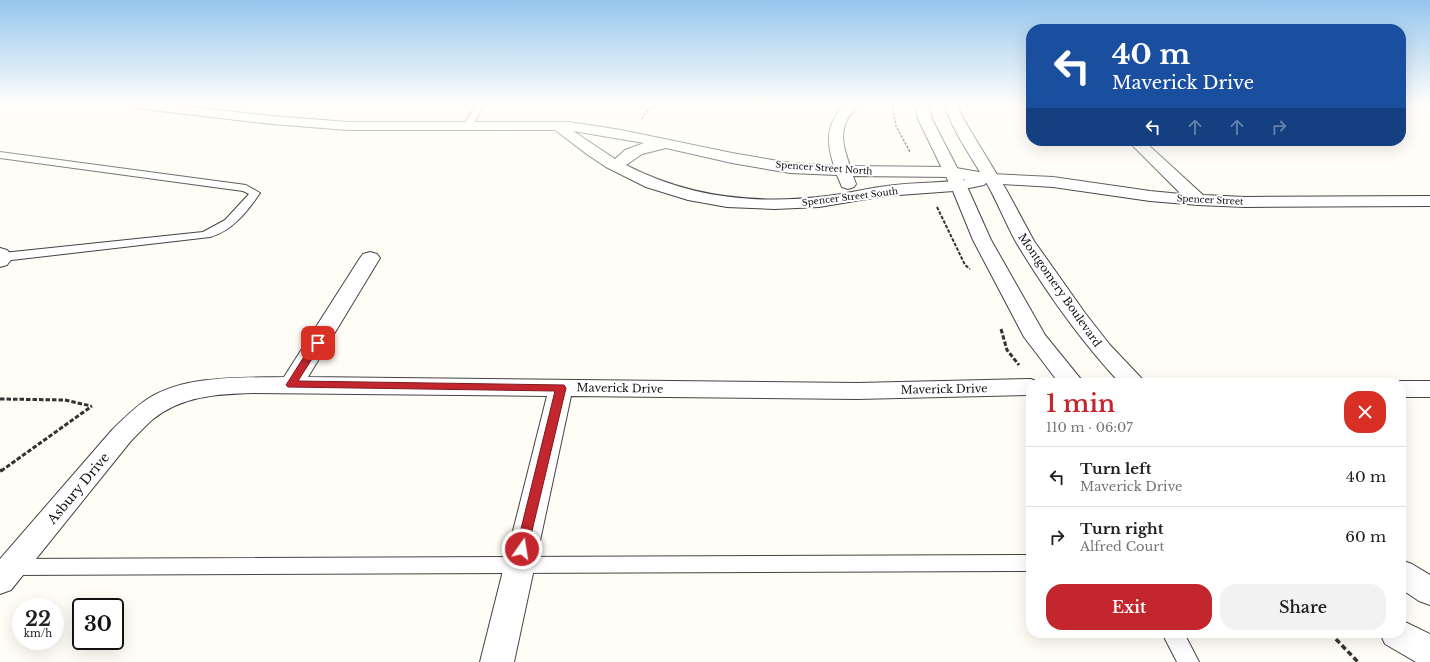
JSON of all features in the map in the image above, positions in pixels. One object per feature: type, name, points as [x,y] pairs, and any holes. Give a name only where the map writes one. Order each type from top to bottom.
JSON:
[{"type":"street","name":"Spencer Street South","points":[[570,136],[577,142],[617,166],[656,186],[716,201],[754,204],[811,203],[954,179],[991,179]]},
{"type":"street","name":"Spencer Street North","points":[[630,136],[732,158],[783,167],[954,179]]},
{"type":"street","points":[[836,136],[844,171],[853,197]]},
{"type":"street","points":[[933,136],[982,240],[1035,337],[1068,378]]},
{"type":"street","name":"Montgomery Boulevard","points":[[966,136],[1025,241],[1102,350],[1129,378]]},
{"type":"street","points":[[617,166],[623,158],[634,151],[651,146],[671,144]]},
{"type":"street","points":[[1140,146],[1198,200]]},
{"type":"street","name":"Spencer Street","points":[[991,179],[1053,182],[1150,196],[1198,200],[1245,202],[1430,202]]},
{"type":"street","points":[[291,385],[370,258]]},
{"type":"street","name":"Maverick Drive","points":[[162,401],[179,394],[206,387],[291,385],[857,391],[1026,387]]},
{"type":"street","points":[[497,662],[561,388]]},
{"type":"street","points":[[1406,389],[1430,389]]},
{"type":"street","name":"Asbury Drive","points":[[6,574],[121,436],[143,414],[162,401]]},
{"type":"street","points":[[1406,576],[1430,591]]},
{"type":"street","points":[[1406,638],[1430,652]]},
{"type":"lane","points":[[0,156],[246,188],[255,193],[245,208],[225,226],[208,234],[1,257]]},
{"type":"lane","points":[[6,574],[519,564],[1026,563]]},
{"type":"lane","points":[[1176,638],[1188,662]]},
{"type":"path","points":[[0,399],[65,400],[92,406],[0,471]]},
{"type":"path","points":[[1334,638],[1350,656],[1358,662]]},
{"type":"route","points":[[318,343],[291,385],[561,388],[522,549]]}]
